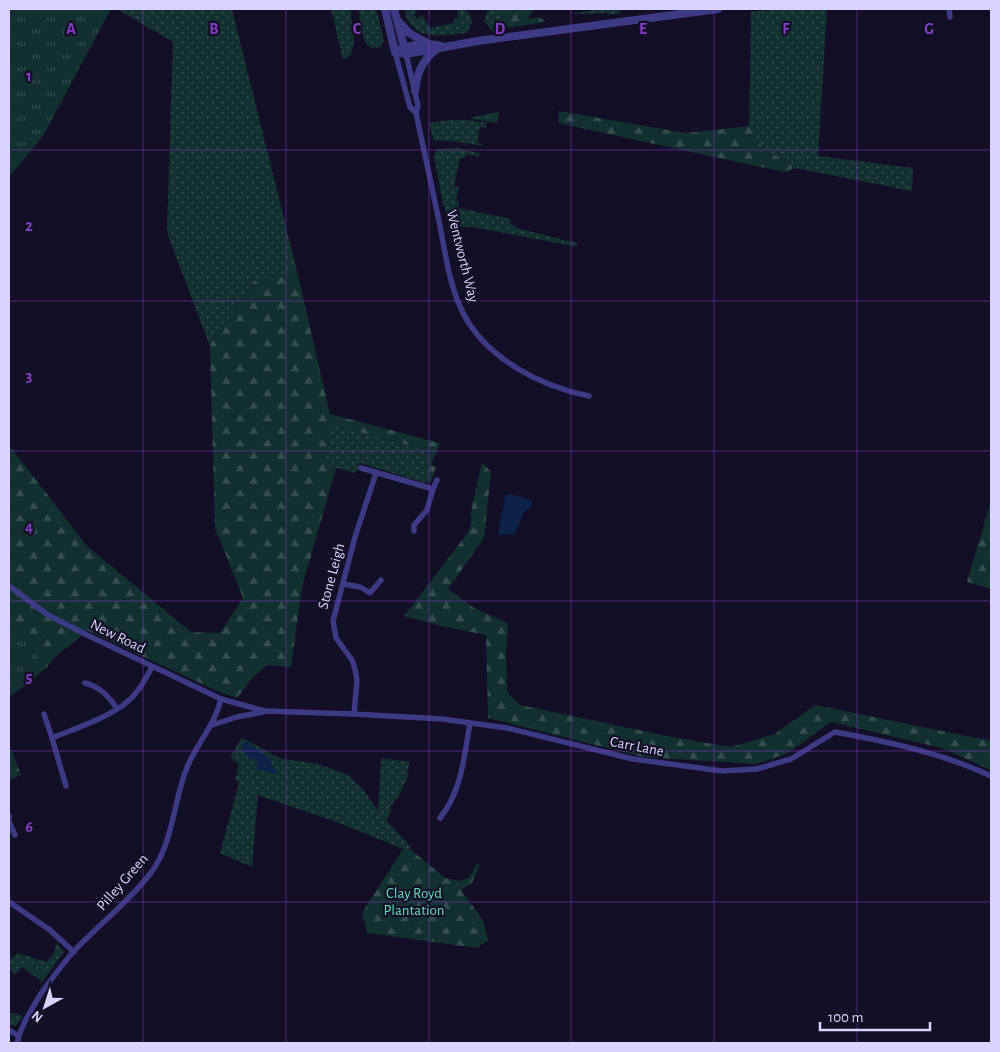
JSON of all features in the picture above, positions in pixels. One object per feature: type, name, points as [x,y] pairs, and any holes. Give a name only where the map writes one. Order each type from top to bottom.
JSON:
[{"type":"street","name":"Wentworth Way","points":[[385,9],[410,107],[416,113]]},
{"type":"street","name":"Wentworth Way","points":[[394,9],[415,91],[418,106],[416,113],[452,282],[464,314],[478,334],[496,353],[515,367],[567,391],[589,396]]},
{"type":"street","points":[[405,50],[432,50],[441,46],[718,9]]},
{"type":"street","points":[[950,9],[950,17]]},
{"type":"street","points":[[396,19],[409,34],[427,43],[441,46]]},
{"type":"street","points":[[396,52],[427,43]]},
{"type":"street","points":[[415,91],[418,72],[426,58],[441,46]]},
{"type":"street","points":[[361,468],[433,490]]},
{"type":"street","name":"Stone Leigh","points":[[354,714],[357,680],[355,668],[352,660],[336,638],[333,621],[355,536],[376,473]]},
{"type":"street","points":[[414,531],[414,525],[427,510],[437,480]]},
{"type":"street","points":[[344,584],[360,587],[370,593],[381,580]]},
{"type":"street","name":"New Road","points":[[9,586],[48,615],[221,699]]},
{"type":"street","points":[[52,738],[117,710],[128,702],[138,690],[152,667]]},
{"type":"street","points":[[85,683],[103,691],[117,710]]},
{"type":"street","name":"Carr Lane","points":[[221,699],[265,712]]},
{"type":"street","name":"Pilley Green","points":[[18,1043],[19,1036],[38,998],[55,974],[150,874],[158,861],[168,839],[186,770],[192,755],[212,725],[221,699]]},
{"type":"street","name":"Carr Lane","points":[[212,725],[237,717],[265,712],[354,714],[442,719],[507,728],[633,759],[722,771],[756,769],[791,759],[835,732],[897,743],[967,765],[991,776]]},
{"type":"street","points":[[44,714],[66,786]]},
{"type":"street","points":[[440,818],[449,808],[458,784],[470,723]]},
{"type":"street","points":[[9,816],[9,824],[15,835]]},
{"type":"street","points":[[9,902],[50,930],[74,952]]},
{"type":"street","points":[[9,1030],[19,1036]]},
{"type":"green space","points":[[9,9],[111,9],[43,136],[9,177]]},
{"type":"green space","points":[[117,9],[232,9],[297,271],[254,281],[210,346],[167,233],[173,42]]},
{"type":"green space","points":[[331,9],[350,9],[351,12],[354,39],[352,52],[349,57],[343,60]]},
{"type":"green space","points":[[359,9],[376,9],[384,40],[380,47],[373,48],[366,44],[360,25]]},
{"type":"green space","points":[[404,9],[417,9],[414,14],[417,19],[422,15],[430,28],[454,23],[454,19],[459,18],[457,9],[468,12],[472,22],[467,33],[428,34],[420,32],[413,27]]},
{"type":"green space","points":[[488,9],[499,9],[499,28],[503,28],[501,32],[496,33],[491,30],[484,21]]},
{"type":"green space","points":[[499,9],[534,9],[528,18],[539,17],[546,22],[499,29]]},
{"type":"green space","points":[[602,9],[622,9],[619,13],[609,15],[608,13],[571,14]]},
{"type":"green space","points":[[778,9],[827,10],[818,156],[913,168],[912,191],[795,168],[762,147],[749,126],[751,12]]},
{"type":"green space","points":[[559,111],[686,133],[749,126],[762,147],[795,168],[784,172],[558,123]]},
{"type":"green space","points":[[499,112],[497,123],[468,118]]},
{"type":"green space","points":[[450,120],[487,123],[486,128],[480,127],[477,142],[482,144],[481,146],[469,143],[434,141],[429,123]]},
{"type":"green space","points":[[458,148],[480,155],[479,157],[466,154],[465,158],[460,158],[454,186],[459,188],[456,200],[459,202],[458,208],[511,219],[510,224],[516,226],[516,228],[577,243],[577,247],[473,227],[458,227],[450,224],[443,204],[434,156],[437,149]]},
{"type":"green space","points":[[297,271],[330,414],[440,443],[431,465],[436,467],[433,478],[428,479],[424,476],[424,467],[430,451],[333,425],[325,457],[336,468],[302,587],[291,667],[267,665],[253,677],[237,698],[215,690],[86,630],[55,657],[47,667],[9,697],[9,682],[44,649],[9,625],[9,445],[87,546],[191,632],[220,633],[243,598],[215,528],[210,346],[254,281]]},
{"type":"green space","points":[[333,425],[430,451],[424,467],[428,479],[433,478],[431,481],[422,482],[360,463],[356,473],[336,468],[325,457]]},
{"type":"green space","points":[[482,462],[491,472],[484,538],[448,589],[474,608],[508,623],[506,654],[507,692],[520,705],[672,737],[731,747],[775,734],[815,705],[991,741],[991,770],[942,748],[831,722],[788,753],[757,764],[643,757],[488,718],[486,635],[404,616],[469,531],[472,517],[470,516]]},
{"type":"green space","points":[[991,501],[991,589],[967,582]]},
{"type":"green space","points":[[9,625],[44,649],[9,682]]},
{"type":"green space","points":[[241,738],[279,758],[318,764],[349,775],[365,792],[378,811],[381,758],[410,762],[407,771],[409,773],[400,794],[390,807],[391,811],[386,820],[411,847],[408,851],[339,823],[258,795],[252,867],[220,853],[239,783],[235,780],[239,764],[230,758]]},
{"type":"green space","points":[[9,744],[21,775],[9,780]]},
{"type":"green space","name":"Clay Royd Plantation","points":[[403,849],[408,851],[410,849],[445,878],[459,881],[469,878],[477,864],[480,865],[472,883],[461,890],[483,920],[488,940],[477,948],[367,933],[362,913]]},
{"type":"green space","points":[[56,943],[63,950],[63,953],[48,974],[22,967],[15,975],[9,968],[9,960],[18,953],[47,962],[54,953]]},
{"type":"green space","points":[[23,965],[48,974],[42,982],[22,967]]},
{"type":"green space","points":[[16,1013],[23,1016],[16,1026],[9,1025],[9,1014]]},
{"type":"water","points":[[509,493],[532,501],[532,506],[524,512],[515,534],[498,535],[505,497]]},
{"type":"water","points":[[243,742],[247,742],[269,758],[277,772],[276,774],[257,769],[257,760],[249,758],[242,749]]}]
